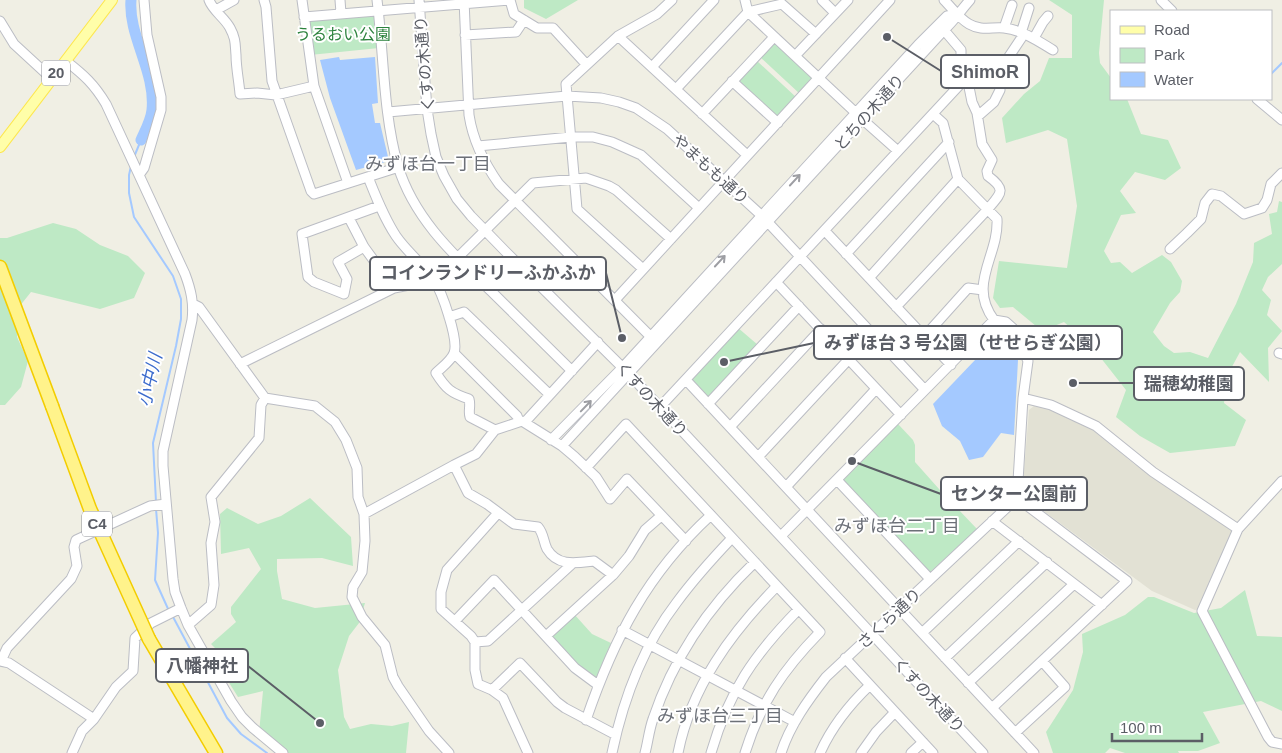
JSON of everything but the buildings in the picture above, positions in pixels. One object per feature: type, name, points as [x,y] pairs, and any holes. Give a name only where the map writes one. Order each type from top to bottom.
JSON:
[{"type":"highway","name":"C4","points":[[0,267],[94,517],[149,639],[170,681],[211,753]]},
{"type":"highway","name":"C4","points":[[149,639],[216,753]]},
{"type":"main road","name":"20","points":[[0,147],[112,0]]},
{"type":"street","points":[[139,175],[144,168],[161,110],[147,35],[144,0]]},
{"type":"street","points":[[209,0],[230,27],[236,42],[235,53],[240,94],[276,95],[314,86]]},
{"type":"street","points":[[216,10],[234,0]]},
{"type":"street","points":[[264,0],[272,81],[311,191],[314,194],[398,167]]},
{"type":"street","points":[[302,0],[314,86],[348,183]]},
{"type":"street","points":[[340,0],[341,13]]},
{"type":"street","points":[[378,0],[388,112],[398,167],[409,192],[421,214],[441,241],[572,370]]},
{"type":"street","points":[[304,17],[379,11],[419,4],[510,0],[514,14],[537,28],[553,28],[586,64]]},
{"type":"street","points":[[643,269],[577,209],[566,84],[618,36],[657,14],[672,0]]},
{"type":"street","points":[[652,68],[714,0]]},
{"type":"street","points":[[745,0],[748,12],[898,151]]},
{"type":"street","points":[[822,0],[836,13]]},
{"type":"street","points":[[795,56],[848,0]]},
{"type":"street","points":[[615,300],[890,0]]},
{"type":"street","points":[[944,0],[962,20],[972,26],[988,30],[1004,28],[1022,33],[1054,50]]},
{"type":"street","points":[[958,14],[970,0]]},
{"type":"street","points":[[1161,0],[1171,10]]},
{"type":"street","points":[[464,2],[468,105],[471,130],[486,165],[494,178],[515,201],[651,337]]},
{"type":"street","name":"くすの木通り","points":[[419,4],[427,110],[436,157],[457,199],[485,231],[626,370],[983,753]]},
{"type":"street","points":[[676,89],[748,12],[782,4],[816,34]]},
{"type":"street","points":[[1004,28],[1012,5]]},
{"type":"street","points":[[978,116],[994,102],[1000,90],[1000,76],[1004,64],[1022,33],[1029,8]]},
{"type":"street","name":"とちの木通り","points":[[859,116],[954,22],[958,14]]},
{"type":"street","name":"とちの木通り","points":[[562,446],[626,370],[859,116],[947,16],[958,14]]},
{"type":"street","points":[[1034,38],[1048,16]]},
{"type":"street","points":[[465,35],[516,32],[524,20]]},
{"type":"street","points":[[0,21],[14,44],[52,79]]},
{"type":"street","points":[[896,308],[988,209],[998,196],[1000,187],[998,183],[988,176],[987,171],[992,160],[982,144],[978,116],[972,102],[961,58],[961,50],[944,30]]},
{"type":"street","points":[[618,36],[747,156]]},
{"type":"street","points":[[702,114],[774,37]]},
{"type":"street","points":[[66,60],[87,77],[96,87],[106,104],[185,274],[193,304],[192,320],[163,451],[166,504],[175,592],[188,625],[220,684],[242,717],[283,753]]},
{"type":"street","points":[[660,407],[967,77]]},
{"type":"street","points":[[732,80],[778,123]]},
{"type":"street","name":"やまもも通り","points":[[388,112],[567,96],[601,98],[636,108],[667,129],[765,219],[925,390]]},
{"type":"street","points":[[1258,100],[1282,120]]},
{"type":"street","points":[[933,114],[943,122],[958,179],[997,219],[998,229],[989,256],[983,300],[994,320],[1006,322],[1017,332],[1017,338],[1028,361],[1023,398],[1016,498],[1127,582],[992,708]]},
{"type":"street","points":[[478,146],[571,137],[593,137],[612,142],[641,155],[699,208]]},
{"type":"street","points":[[846,254],[949,142]]},
{"type":"street","points":[[1170,248],[1200,219],[1205,203],[1212,194],[1221,196],[1244,214],[1253,212],[1262,208],[1267,200],[1271,184],[1282,174]]},
{"type":"street","points":[[368,177],[379,206],[400,242],[434,280],[449,317],[456,344],[454,353],[436,373],[445,387],[453,394],[469,400],[470,417],[495,430]]},
{"type":"street","points":[[240,364],[394,288],[434,280],[533,184],[574,179],[591,180],[616,190],[670,239]]},
{"type":"street","points":[[869,278],[958,179]]},
{"type":"street","points":[[364,247],[338,262],[347,279],[344,294],[314,282],[308,277],[302,234],[379,206]]},
{"type":"street","points":[[349,218],[364,247],[394,288]]},
{"type":"street","name":"とちの木通り","points":[[552,440],[626,370],[651,337],[765,219]]},
{"type":"street","points":[[824,231],[951,366]]},
{"type":"street","points":[[776,282],[901,415]]},
{"type":"street","points":[[924,337],[968,288],[983,290]]},
{"type":"street","points":[[193,304],[199,307],[265,398],[315,406],[335,422],[346,440],[357,468],[358,496],[364,514],[365,540],[362,572],[353,587],[352,597],[362,616],[385,645],[388,662],[398,686],[429,731],[449,753]]},
{"type":"street","points":[[708,404],[799,306]]},
{"type":"street","points":[[449,317],[464,312],[550,394]]},
{"type":"street","points":[[781,536],[951,366],[994,320]]},
{"type":"street","points":[[730,427],[821,329]]},
{"type":"street","points":[[364,514],[480,451],[495,430],[522,421],[598,342]]},
{"type":"street","points":[[454,353],[522,421],[562,446],[596,476],[610,499],[627,479],[686,541]]},
{"type":"street","points":[[758,457],[849,359]]},
{"type":"street","points":[[686,380],[1034,753]]},
{"type":"street","points":[[786,487],[876,389]]},
{"type":"street","points":[[188,625],[211,605],[214,585],[211,543],[215,522],[210,497],[259,438],[261,405],[265,398]]},
{"type":"street","points":[[1023,398],[1050,405],[1096,426],[1154,472],[1238,529]]},
{"type":"street","points":[[586,468],[626,424],[820,632],[796,657],[778,681],[764,705],[744,753]]},
{"type":"street","points":[[454,465],[468,493],[514,524],[538,527],[542,532],[547,549],[556,559],[561,562],[573,563],[594,561],[613,575]]},
{"type":"street","points":[[837,480],[930,579]]},
{"type":"street","points":[[1282,480],[1238,529],[1202,612],[1268,738],[1272,742],[1282,744]]},
{"type":"street","name":"さくら通り","points":[[781,753],[795,722],[809,699],[826,677],[1016,498]]},
{"type":"street","points":[[94,720],[9,663],[1,661],[7,648],[70,579],[78,566],[74,547],[76,540],[150,506],[166,504]]},
{"type":"street","points":[[498,513],[447,570],[441,592],[441,609],[471,636],[475,642],[475,670],[478,684],[504,698],[528,753]]},
{"type":"street","points":[[586,720],[598,685],[622,630],[656,576],[686,541],[712,515]]},
{"type":"street","points":[[546,636],[613,575],[630,556],[645,530],[661,516]]},
{"type":"street","points":[[992,521],[1102,605]]},
{"type":"street","points":[[612,753],[632,686],[651,645],[677,602],[732,538]]},
{"type":"street","points":[[922,633],[1019,541]]},
{"type":"street","points":[[645,753],[652,722],[660,699],[678,660],[712,609],[737,579],[755,562]]},
{"type":"street","points":[[946,658],[1047,562]]},
{"type":"street","points":[[475,642],[488,641],[573,563]]},
{"type":"street","points":[[455,621],[494,580],[581,674],[598,685]]},
{"type":"street","points":[[968,682],[1074,584]]},
{"type":"street","points":[[678,753],[689,716],[707,675],[719,654],[742,622],[777,586]]},
{"type":"street","points":[[72,753],[82,731],[94,720],[116,687],[133,671],[135,638],[151,623],[181,608]]},
{"type":"street","points":[[711,753],[718,729],[735,690],[771,638],[798,610]]},
{"type":"street","points":[[622,630],[795,722]]},
{"type":"street","points":[[845,658],[933,753]]},
{"type":"street","points":[[1015,733],[1066,687],[1042,661]]},
{"type":"street","points":[[492,690],[520,663],[557,702],[586,720],[616,735]]},
{"type":"street","points":[[820,753],[842,715],[870,685]]},
{"type":"street","points":[[861,753],[876,732],[895,712]]},
{"type":"street","points":[[911,753],[923,742]]},
{"type":"shaded area","points":[[1034,406],[1050,409],[1091,428],[1134,464],[1234,532],[1200,609],[1195,610],[1152,591],[1022,495],[1029,410]]},
{"type":"green space","points":[[524,0],[578,0],[546,19],[524,8]]},
{"type":"green space","points":[[1049,0],[1104,0],[1099,53],[1100,63],[1110,77],[1110,100],[1127,100],[1141,134],[1168,140],[1181,168],[1165,180],[1135,172],[1120,191],[1136,213],[1121,215],[1104,251],[1111,263],[1120,262],[1132,273],[1162,255],[1171,262],[1182,281],[1180,292],[1170,303],[1153,332],[1164,346],[1174,353],[1190,352],[1208,358],[1236,304],[1253,262],[1254,243],[1272,234],[1269,214],[1277,212],[1279,201],[1282,202],[1282,264],[1268,277],[1262,290],[1271,300],[1267,315],[1282,331],[1268,348],[1269,382],[1240,352],[1228,374],[1224,403],[1246,420],[1235,446],[1170,453],[1140,436],[1116,417],[1126,390],[1093,348],[1064,322],[1042,331],[1013,307],[1000,308],[993,298],[999,261],[1067,268],[1077,206],[1067,139],[1048,130],[1006,143],[1002,118],[1024,94],[1040,81],[1049,58],[1072,58],[1072,15]]},
{"type":"green space","name":"うるおい公園","points":[[376,14],[379,48],[310,55],[307,21]]},
{"type":"green space","points":[[775,41],[815,78],[800,94],[760,57]]},
{"type":"green space","points":[[756,60],[797,98],[777,119],[736,81]]},
{"type":"green space","points":[[53,223],[76,229],[100,245],[128,256],[145,273],[134,298],[100,309],[31,292],[19,307],[17,337],[28,361],[21,387],[5,405],[0,405],[0,238],[7,238]]},
{"type":"green space","points":[[737,327],[758,345],[708,399],[689,379]]},
{"type":"green space","points":[[898,424],[913,440],[915,445],[915,462],[977,529],[928,574],[842,482],[842,479]]},
{"type":"green space","points":[[310,498],[351,537],[353,566],[322,558],[277,559],[282,599],[315,608],[365,603],[359,623],[349,636],[338,670],[344,717],[350,729],[371,724],[392,726],[409,722],[406,753],[286,753],[259,733],[263,691],[238,697],[218,665],[218,651],[211,644],[236,622],[231,614],[231,607],[261,569],[249,548],[221,554],[220,514],[227,508],[258,524],[281,516]]},
{"type":"green space","points":[[1245,590],[1257,636],[1282,637],[1282,711],[1261,701],[1203,712],[1220,743],[1198,751],[1125,753],[1110,748],[1105,753],[1053,753],[1046,732],[1073,690],[1083,652],[1082,634],[1125,615],[1148,597],[1154,597],[1194,613],[1221,608]]},
{"type":"green space","points":[[574,614],[592,634],[611,643],[596,679],[582,671],[550,636]]},
{"type":"water","points":[[339,57],[340,60],[375,57],[378,103],[372,104],[375,123],[380,123],[389,161],[356,170],[330,98],[320,60]]},
{"type":"water","points":[[997,337],[1008,341],[1018,360],[1014,435],[1001,433],[983,457],[969,460],[960,441],[942,426],[933,404]]},
{"type":"waterway","name":"小中川","points":[[131,0],[131,14],[150,82],[152,96],[152,110],[141,140]]},
{"type":"waterway","points":[[1272,73],[1282,63]]},
{"type":"waterway","name":"小中川","points":[[134,157],[141,140]]},
{"type":"waterway","name":"小中川","points":[[131,166],[129,193],[134,217],[173,276],[181,299],[181,319],[176,346],[153,443],[156,502]]},
{"type":"waterway","name":"小中川","points":[[156,509],[158,533],[155,580],[169,611]]},
{"type":"waterway","name":"小中川","points":[[172,615],[227,718],[241,734],[267,753]]},
{"type":"place","name":"ShimoR","points":[[887,37]]},
{"type":"place","name":"コインランドリーふかふか","points":[[622,338]]},
{"type":"place","name":"みずほ台３号公園（せせらぎ公園）","points":[[724,362]]},
{"type":"place","name":"瑞穂幼稚園","points":[[1073,383]]},
{"type":"place","name":"センター公園前","points":[[852,461]]},
{"type":"place","name":"八幡神社","points":[[320,723]]},
{"type":"district","name":"みずほ台一丁目","points":[[428,164]]},
{"type":"district","name":"みずほ台二丁目","points":[[897,526]]},
{"type":"district","name":"みずほ台三丁目","points":[[720,716]]}]
